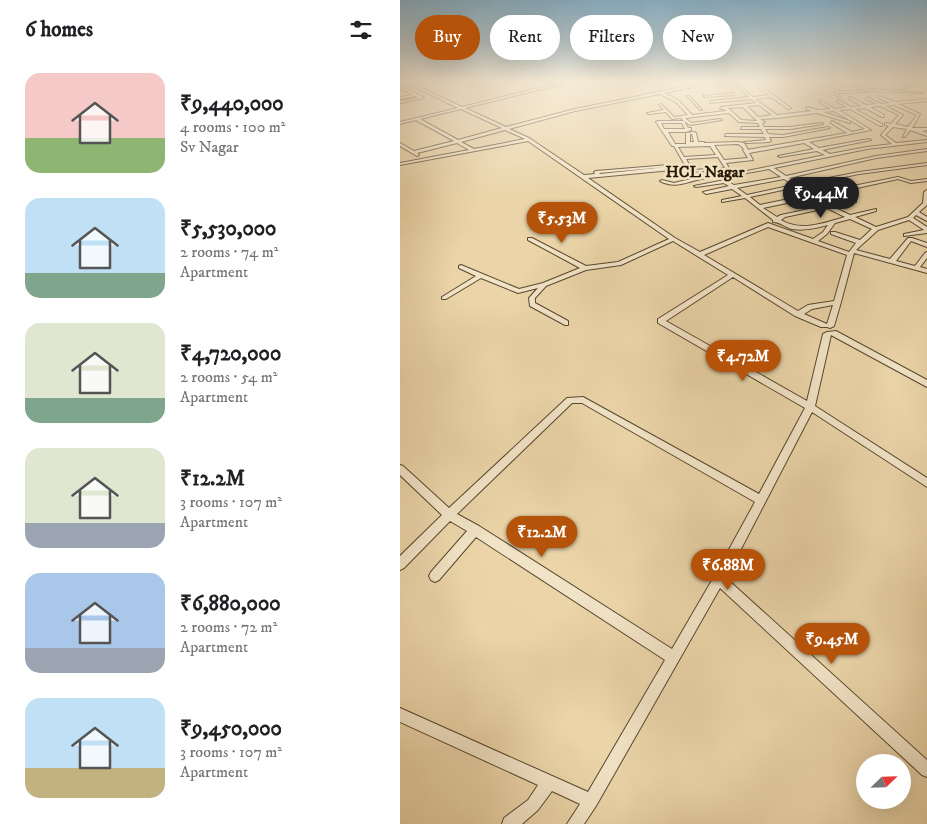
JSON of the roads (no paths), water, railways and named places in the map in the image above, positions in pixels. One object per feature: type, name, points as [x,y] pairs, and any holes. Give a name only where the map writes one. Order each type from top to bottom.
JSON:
[{"type":"street","points":[[420,120],[473,150]]},
{"type":"street","points":[[487,120],[528,140],[673,239],[799,314],[805,320],[828,329],[927,380]]},
{"type":"street","points":[[413,152],[533,120]]},
{"type":"street","points":[[684,120],[690,129],[692,144]]},
{"type":"street","points":[[692,144],[690,129],[683,122],[658,122],[663,130],[687,130],[690,129],[722,122],[720,120]]},
{"type":"street","points":[[746,142],[769,140],[758,120]]},
{"type":"street","points":[[761,120],[786,124],[821,124]]},
{"type":"street","points":[[725,129],[727,136],[793,135],[828,128],[816,120]]},
{"type":"street","points":[[847,120],[864,126]]},
{"type":"street","points":[[746,152],[869,130],[855,120]]},
{"type":"street","points":[[873,120],[880,124],[917,130],[927,135]]},
{"type":"street","points":[[896,120],[883,135],[914,156]]},
{"type":"street","points":[[904,136],[915,120]]},
{"type":"street","points":[[742,128],[764,128],[804,122]]},
{"type":"street","points":[[832,122],[880,146]]},
{"type":"street","points":[[690,129],[665,131],[674,145],[740,143],[746,149],[751,160],[724,162]]},
{"type":"street","points":[[917,130],[927,129]]},
{"type":"street","points":[[793,135],[876,183]]},
{"type":"street","points":[[400,164],[528,140]]},
{"type":"street","points":[[781,155],[784,152],[791,154],[869,140]]},
{"type":"street","points":[[735,174],[880,146],[927,141]]},
{"type":"street","points":[[400,144],[424,160]]},
{"type":"street","points":[[692,144],[676,147],[691,171],[728,170],[724,162],[708,144]]},
{"type":"street","points":[[706,192],[843,164],[927,150]]},
{"type":"street","points":[[683,158],[719,156]]},
{"type":"street","points":[[920,160],[927,164]]},
{"type":"street","points":[[859,161],[878,171]]},
{"type":"street","points":[[724,201],[859,173],[927,164]]},
{"type":"street","points":[[584,177],[599,176],[670,169],[667,166],[596,172],[599,176]]},
{"type":"street","points":[[770,167],[828,207],[876,229]]},
{"type":"street","points":[[662,181],[674,184],[715,176],[734,186],[777,220],[798,229]]},
{"type":"street","points":[[759,207],[900,178],[909,182],[927,180]]},
{"type":"street","points":[[696,186],[723,180]]},
{"type":"street","points":[[575,824],[591,801],[719,580],[810,407],[828,329],[838,302],[851,253],[860,242],[876,229],[910,218],[927,203],[927,192]]},
{"type":"street","points":[[699,255],[768,225],[783,216],[854,201]]},
{"type":"street","points":[[792,233],[798,229],[833,222],[847,216],[874,210]]},
{"type":"street","points":[[917,212],[927,219]]},
{"type":"street","points":[[910,218],[927,230]]},
{"type":"street","points":[[814,241],[825,233],[833,222]]},
{"type":"street","points":[[768,225],[851,253],[927,272]]},
{"type":"street","points":[[906,235],[927,230]]},
{"type":"street","points":[[833,233],[860,242]]},
{"type":"street","points":[[530,239],[585,268]]},
{"type":"street","points":[[461,267],[518,291],[545,284],[585,268],[619,264],[673,239]]},
{"type":"street","points":[[892,262],[910,239],[927,245]]},
{"type":"street","points":[[916,269],[927,254]]},
{"type":"street","points":[[444,298],[480,275]]},
{"type":"street","points":[[732,275],[661,321],[810,407],[927,484]]},
{"type":"street","points":[[545,284],[532,298],[532,304],[565,323]]},
{"type":"street","points":[[799,314],[810,308],[838,302]]},
{"type":"street","points":[[858,345],[927,384]]},
{"type":"street","points":[[400,564],[570,400],[575,399],[583,400],[761,500]]},
{"type":"street","points":[[400,469],[448,516],[474,530],[674,658]]},
{"type":"street","points":[[435,576],[474,530]]},
{"type":"street","points":[[719,580],[927,770]]},
{"type":"street","points":[[400,715],[591,801]]},
{"type":"street","points":[[510,824],[532,805],[549,783]]},
{"type":"district","name":"HCL Nagar","points":[[705,171]]}]
